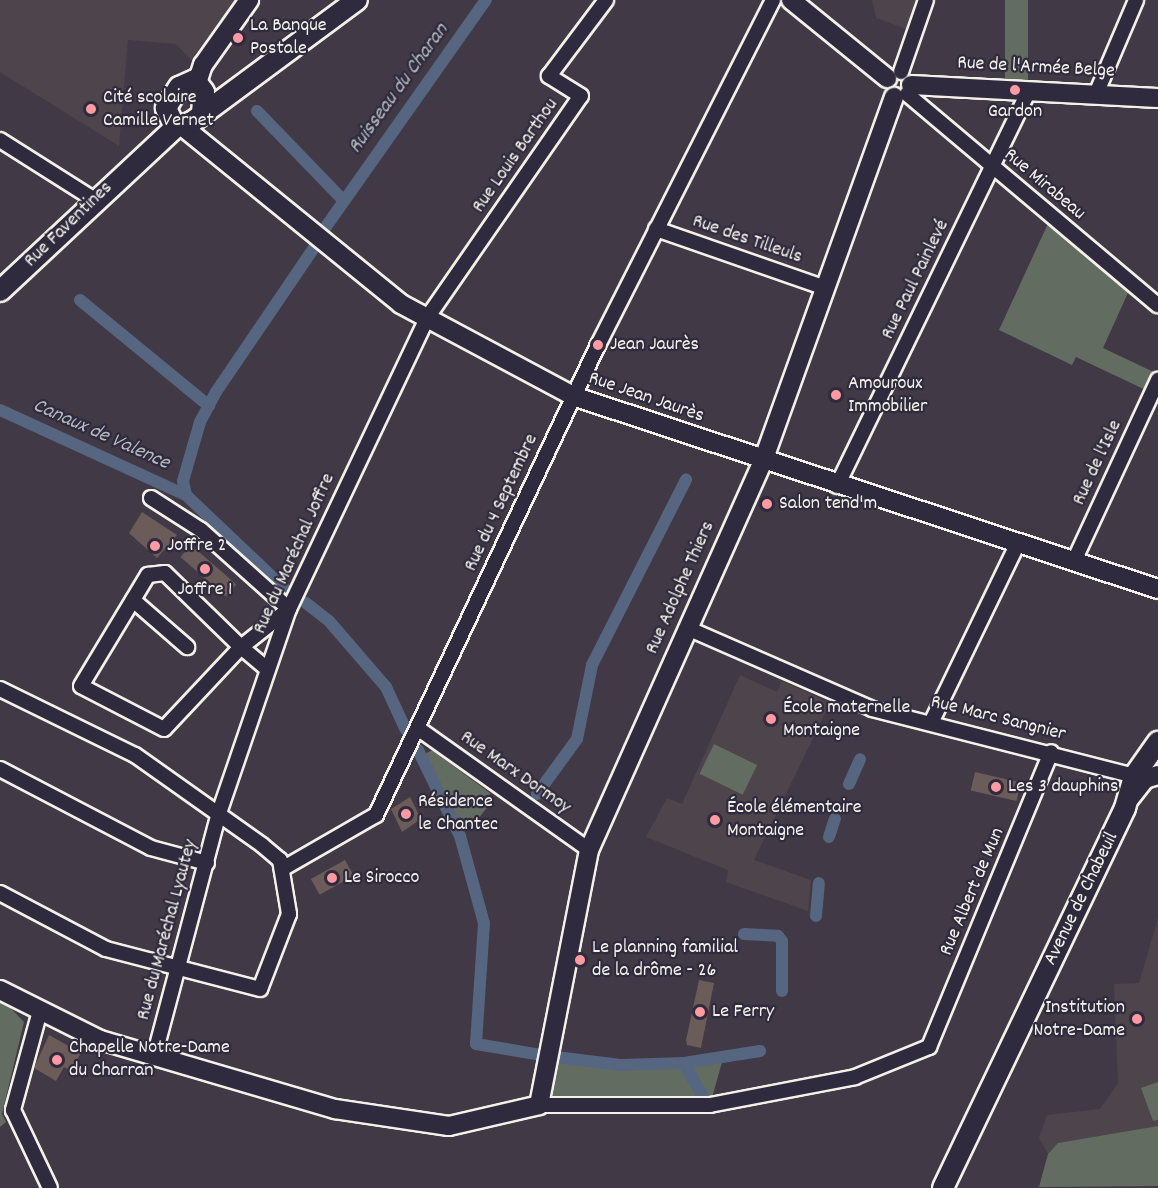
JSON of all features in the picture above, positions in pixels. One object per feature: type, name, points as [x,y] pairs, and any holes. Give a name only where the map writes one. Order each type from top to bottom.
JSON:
[{"type":"main road","points":[[202,113],[357,0]]},
{"type":"main road","points":[[202,113],[200,83],[238,85]]},
{"type":"main road","name":"Rue Faventines","points":[[137,158],[178,87],[200,83]]},
{"type":"main road","points":[[166,108],[180,126]]},
{"type":"main road","name":"Rue Faventines","points":[[0,291],[137,158],[180,126],[202,113]]},
{"type":"main road","name":"Avenue de Chabeuil","points":[[943,1188],[1128,803],[1134,776],[1158,742]]},
{"type":"street","points":[[200,83],[203,65],[249,0]]},
{"type":"street","name":"Rue Louis Barthou","points":[[427,318],[581,96],[549,76],[606,0]]},
{"type":"street","name":"Rue du 4 Septembre","points":[[282,869],[376,815],[419,729],[573,396],[773,0]]},
{"type":"street","points":[[791,0],[900,85],[926,0]]},
{"type":"street","points":[[1096,94],[1136,0]]},
{"type":"street","name":"Rue de l'Armée Belge","points":[[900,85],[1158,98]]},
{"type":"street","name":"Rue Mirabeau","points":[[900,85],[993,167],[1158,305]]},
{"type":"street","name":"Rue Adolphe Thiers","points":[[539,1105],[589,850],[763,461],[900,85]]},
{"type":"street","name":"Rue Paul Painlevé","points":[[837,486],[1029,91]]},
{"type":"street","name":"Rue Jean Jaurès","points":[[180,126],[401,304],[573,396],[837,486],[1158,589]]},
{"type":"street","points":[[0,140],[95,200]]},
{"type":"street","name":"Rue des Tilleuls","points":[[656,229],[825,288]]},
{"type":"street","name":"Rue du Maréchal Joffre","points":[[219,813],[289,609],[427,318]]},
{"type":"street","name":"Rue de l'Isle","points":[[1074,561],[1158,380]]},
{"type":"street","points":[[151,498],[201,530],[289,609],[241,647],[164,729],[81,686],[148,575],[165,573],[241,647],[267,669]]},
{"type":"street","points":[[932,723],[1018,543]]},
{"type":"street","points":[[133,600],[187,647]]},
{"type":"street","name":"Rue Marc Sangnier","points":[[687,628],[872,709],[1051,752],[1134,776]]},
{"type":"street","points":[[0,689],[135,755],[219,813],[280,860],[289,914],[260,989],[179,966],[106,949],[0,893]]},
{"type":"street","name":"Rue Marx Dormoy","points":[[419,729],[589,850]]},
{"type":"street","name":"Rue Albert de Mun","points":[[539,1105],[710,1105],[855,1077],[929,1047],[1051,752]]},
{"type":"street","points":[[0,769],[151,848],[207,863]]},
{"type":"street","points":[[1128,803],[1145,779],[1158,775]]},
{"type":"street","name":"Rue du Maréchal Lyautey","points":[[154,1057],[219,813]]},
{"type":"street","points":[[0,990],[100,1040],[334,1109],[449,1126],[539,1105]]},
{"type":"street","points":[[40,1011],[14,1110],[50,1188]]},
{"type":"shaded area","name":"Cité scolaire Camille Vernet","points":[[0,0],[235,0],[191,60],[176,44],[128,40],[119,146],[0,72]]},
{"type":"shaded area","points":[[872,0],[916,0],[906,29],[876,18]]},
{"type":"shaded area","name":"École élémentaire Montaigne","points":[[740,675],[777,692],[782,681],[830,703],[754,860],[811,880],[808,911],[726,882],[728,870],[646,837],[667,798],[682,804]]},
{"type":"shaded area","name":"Institution Notre-Dame","points":[[1158,918],[1158,1186],[1039,1187],[1048,1154],[1039,1138],[1047,1115],[1100,1109],[1118,1083],[1114,984],[1139,983]]},
{"type":"green space","points":[[1005,0],[1028,0],[1028,80],[1005,80]]},
{"type":"green space","points":[[1051,217],[1132,284],[1103,348],[1158,374],[1152,393],[1076,357],[1072,365],[999,330]]},
{"type":"green space","points":[[714,744],[757,765],[743,795],[700,774]]},
{"type":"green space","points":[[432,750],[490,793],[489,805],[475,823],[460,829],[423,755]]},
{"type":"green space","points":[[0,997],[24,1022],[2,1114],[6,1122],[0,1127]]},
{"type":"green space","points":[[724,1055],[710,1105],[539,1105],[556,1057],[621,1065],[684,1063]]},
{"type":"green space","points":[[1158,1082],[1158,1120],[1153,1121],[1141,1088]]},
{"type":"green space","points":[[1158,1126],[1158,1186],[1039,1187],[1048,1154],[1058,1143]]},
{"type":"building","name":"Joffre 2","points":[[142,512],[177,535],[157,558],[129,533]]},
{"type":"building","name":"Joffre 1","points":[[191,545],[236,584],[226,596],[181,557]]},
{"type":"building","name":"Les 3 dauphins","points":[[975,772],[1021,783],[1017,801],[971,791]]},
{"type":"building","name":"Résidence le Chantec","points":[[410,797],[421,819],[402,832],[391,809]]},
{"type":"building","name":"Le Sirocco","points":[[345,860],[354,876],[320,895],[311,879]]},
{"type":"building","name":"Le Ferry","points":[[699,980],[714,983],[701,1048],[687,1045],[686,1040]]},
{"type":"building","name":"Chapelle Notre-Dame du Charran","points":[[49,1035],[81,1053],[71,1071],[64,1067],[56,1081],[34,1068]]},
{"type":"waterway","name":"Ruisseau du Charan","points":[[325,228],[486,0]]},
{"type":"waterway","name":"Ruisseau du Charan","points":[[257,111],[343,200]]},
{"type":"waterway","name":"Ruisseau du Charan","points":[[285,589],[186,495],[183,481],[200,422],[216,392],[316,245]]},
{"type":"waterway","name":"Ruisseau du Charan","points":[[80,300],[209,406]]},
{"type":"waterway","name":"Canaux de Valence","points":[[0,410],[186,495]]},
{"type":"waterway","points":[[537,794],[577,739],[592,665],[686,480]]},
{"type":"waterway","name":"Ruisseau du Charan","points":[[306,603],[329,621],[386,687],[406,730]]},
{"type":"waterway","name":"Ruisseau du Charan","points":[[418,750],[460,836],[484,923],[476,1044],[542,1055]]},
{"type":"waterway","points":[[849,784],[860,759]]},
{"type":"waterway","points":[[829,837],[835,819]]},
{"type":"waterway","points":[[816,916],[819,883]]},
{"type":"waterway","name":"Canaux de Valence","points":[[744,934],[778,936],[782,941],[782,991]]},
{"type":"waterway","name":"Canaux de Valence","points":[[556,1057],[621,1065],[684,1063],[760,1051]]},
{"type":"waterway","name":"Canaux de Valence","points":[[684,1063],[705,1101]]},
{"type":"place","name":"La Banque Postale","points":[[238,38]]},
{"type":"place","name":"Gardon","points":[[1015,90]]},
{"type":"place","name":"Cité scolaire Camille Vernet","points":[[91,109]]},
{"type":"place","name":"Jean Jaurès","points":[[598,345]]},
{"type":"place","name":"Amouroux Immobilier","points":[[836,395]]},
{"type":"place","name":"Salon tend'm","points":[[767,504]]},
{"type":"place","name":"Joffre 2","points":[[155,546]]},
{"type":"place","name":"Joffre 1","points":[[205,569]]},
{"type":"place","name":"École maternelle Montaigne","points":[[771,719]]},
{"type":"place","name":"Les 3 dauphins","points":[[996,787]]},
{"type":"place","name":"Résidence le Chantec","points":[[406,814]]},
{"type":"place","name":"École élémentaire Montaigne","points":[[715,820]]},
{"type":"place","name":"Le Sirocco","points":[[332,878]]},
{"type":"place","name":"Le planning familial de la drôme - 26","points":[[580,960]]},
{"type":"place","name":"Le Ferry","points":[[700,1012]]},
{"type":"place","name":"Institution Notre-Dame","points":[[1137,1019]]},
{"type":"place","name":"Chapelle Notre-Dame du Charran","points":[[57,1060]]}]
